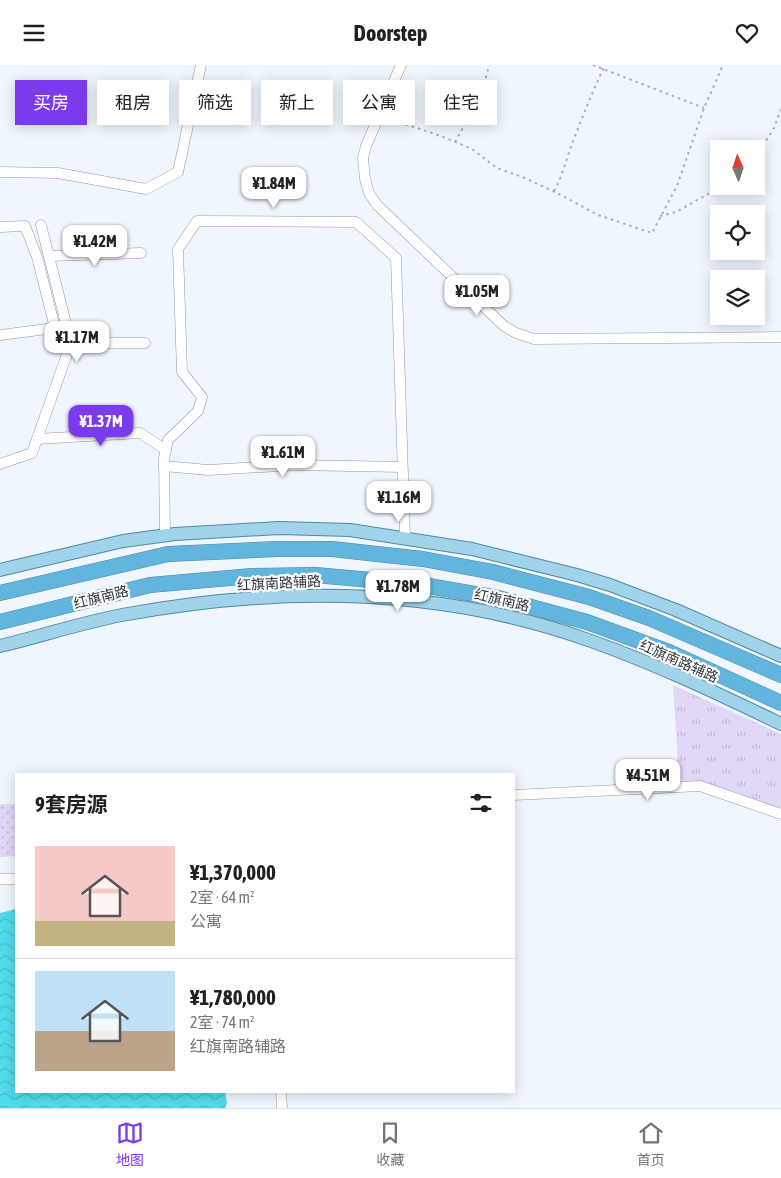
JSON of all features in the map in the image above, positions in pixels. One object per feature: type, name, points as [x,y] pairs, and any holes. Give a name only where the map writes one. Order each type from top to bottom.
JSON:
[{"type":"highway","name":"红旗南路","points":[[0,593],[168,555],[277,549],[332,549],[423,559],[537,583],[617,606],[658,621],[781,675]]},
{"type":"highway","name":"红旗南路","points":[[0,622],[150,585],[252,576],[314,575],[417,584],[456,589],[498,598],[587,622],[669,652],[781,703]]},
{"type":"main road","points":[[0,570],[124,541],[165,535],[279,528],[350,530],[472,549],[602,582],[781,656]]},
{"type":"main road","name":"红旗南路辅路","points":[[0,645],[122,615],[204,603],[297,596],[389,597],[428,601],[470,609],[590,640],[656,667],[781,724]]},
{"type":"street","points":[[0,172],[58,173],[146,189],[178,172],[201,65]]},
{"type":"street","points":[[394,80],[401,65]]},
{"type":"street","points":[[375,125],[363,157],[365,179],[369,193],[376,205],[504,326],[516,333],[534,339],[781,337]]},
{"type":"street","points":[[165,535],[164,466],[168,440],[198,411],[202,397],[182,372],[178,249],[197,221],[356,222],[396,258],[404,538]]},
{"type":"street","points":[[0,464],[32,453],[71,343],[41,225]]},
{"type":"street","points":[[0,227],[25,226],[37,257],[55,329],[0,335]]},
{"type":"street","points":[[49,256],[141,253]]},
{"type":"street","points":[[71,343],[145,343]]},
{"type":"street","points":[[37,439],[140,433],[166,450]]},
{"type":"street","points":[[164,466],[208,470],[296,465],[402,467]]},
{"type":"street","points":[[515,795],[700,786],[781,814]]},
{"type":"street","points":[[0,879],[15,879]]},
{"type":"street","points":[[281,1093],[282,1108]]},
{"type":"path","points":[[455,142],[482,93],[488,65]]},
{"type":"path","points":[[593,65],[704,108]]},
{"type":"path","points":[[554,191],[560,182],[581,121],[605,65]]},
{"type":"path","points":[[407,125],[472,149],[497,168],[554,191],[598,215],[652,233],[677,186],[704,108],[723,65]]},
{"type":"path","points":[[765,142],[774,127],[781,109]]},
{"type":"path","points":[[660,216],[676,212],[710,193]]},
{"type":"green space","points":[[673,685],[781,734],[781,810],[679,779]]},
{"type":"green space","points":[[0,804],[15,804],[15,856],[0,857]]},
{"type":"water","points":[[15,909],[15,1093],[225,1093],[227,1103],[225,1108],[0,1108],[0,913]]}]
